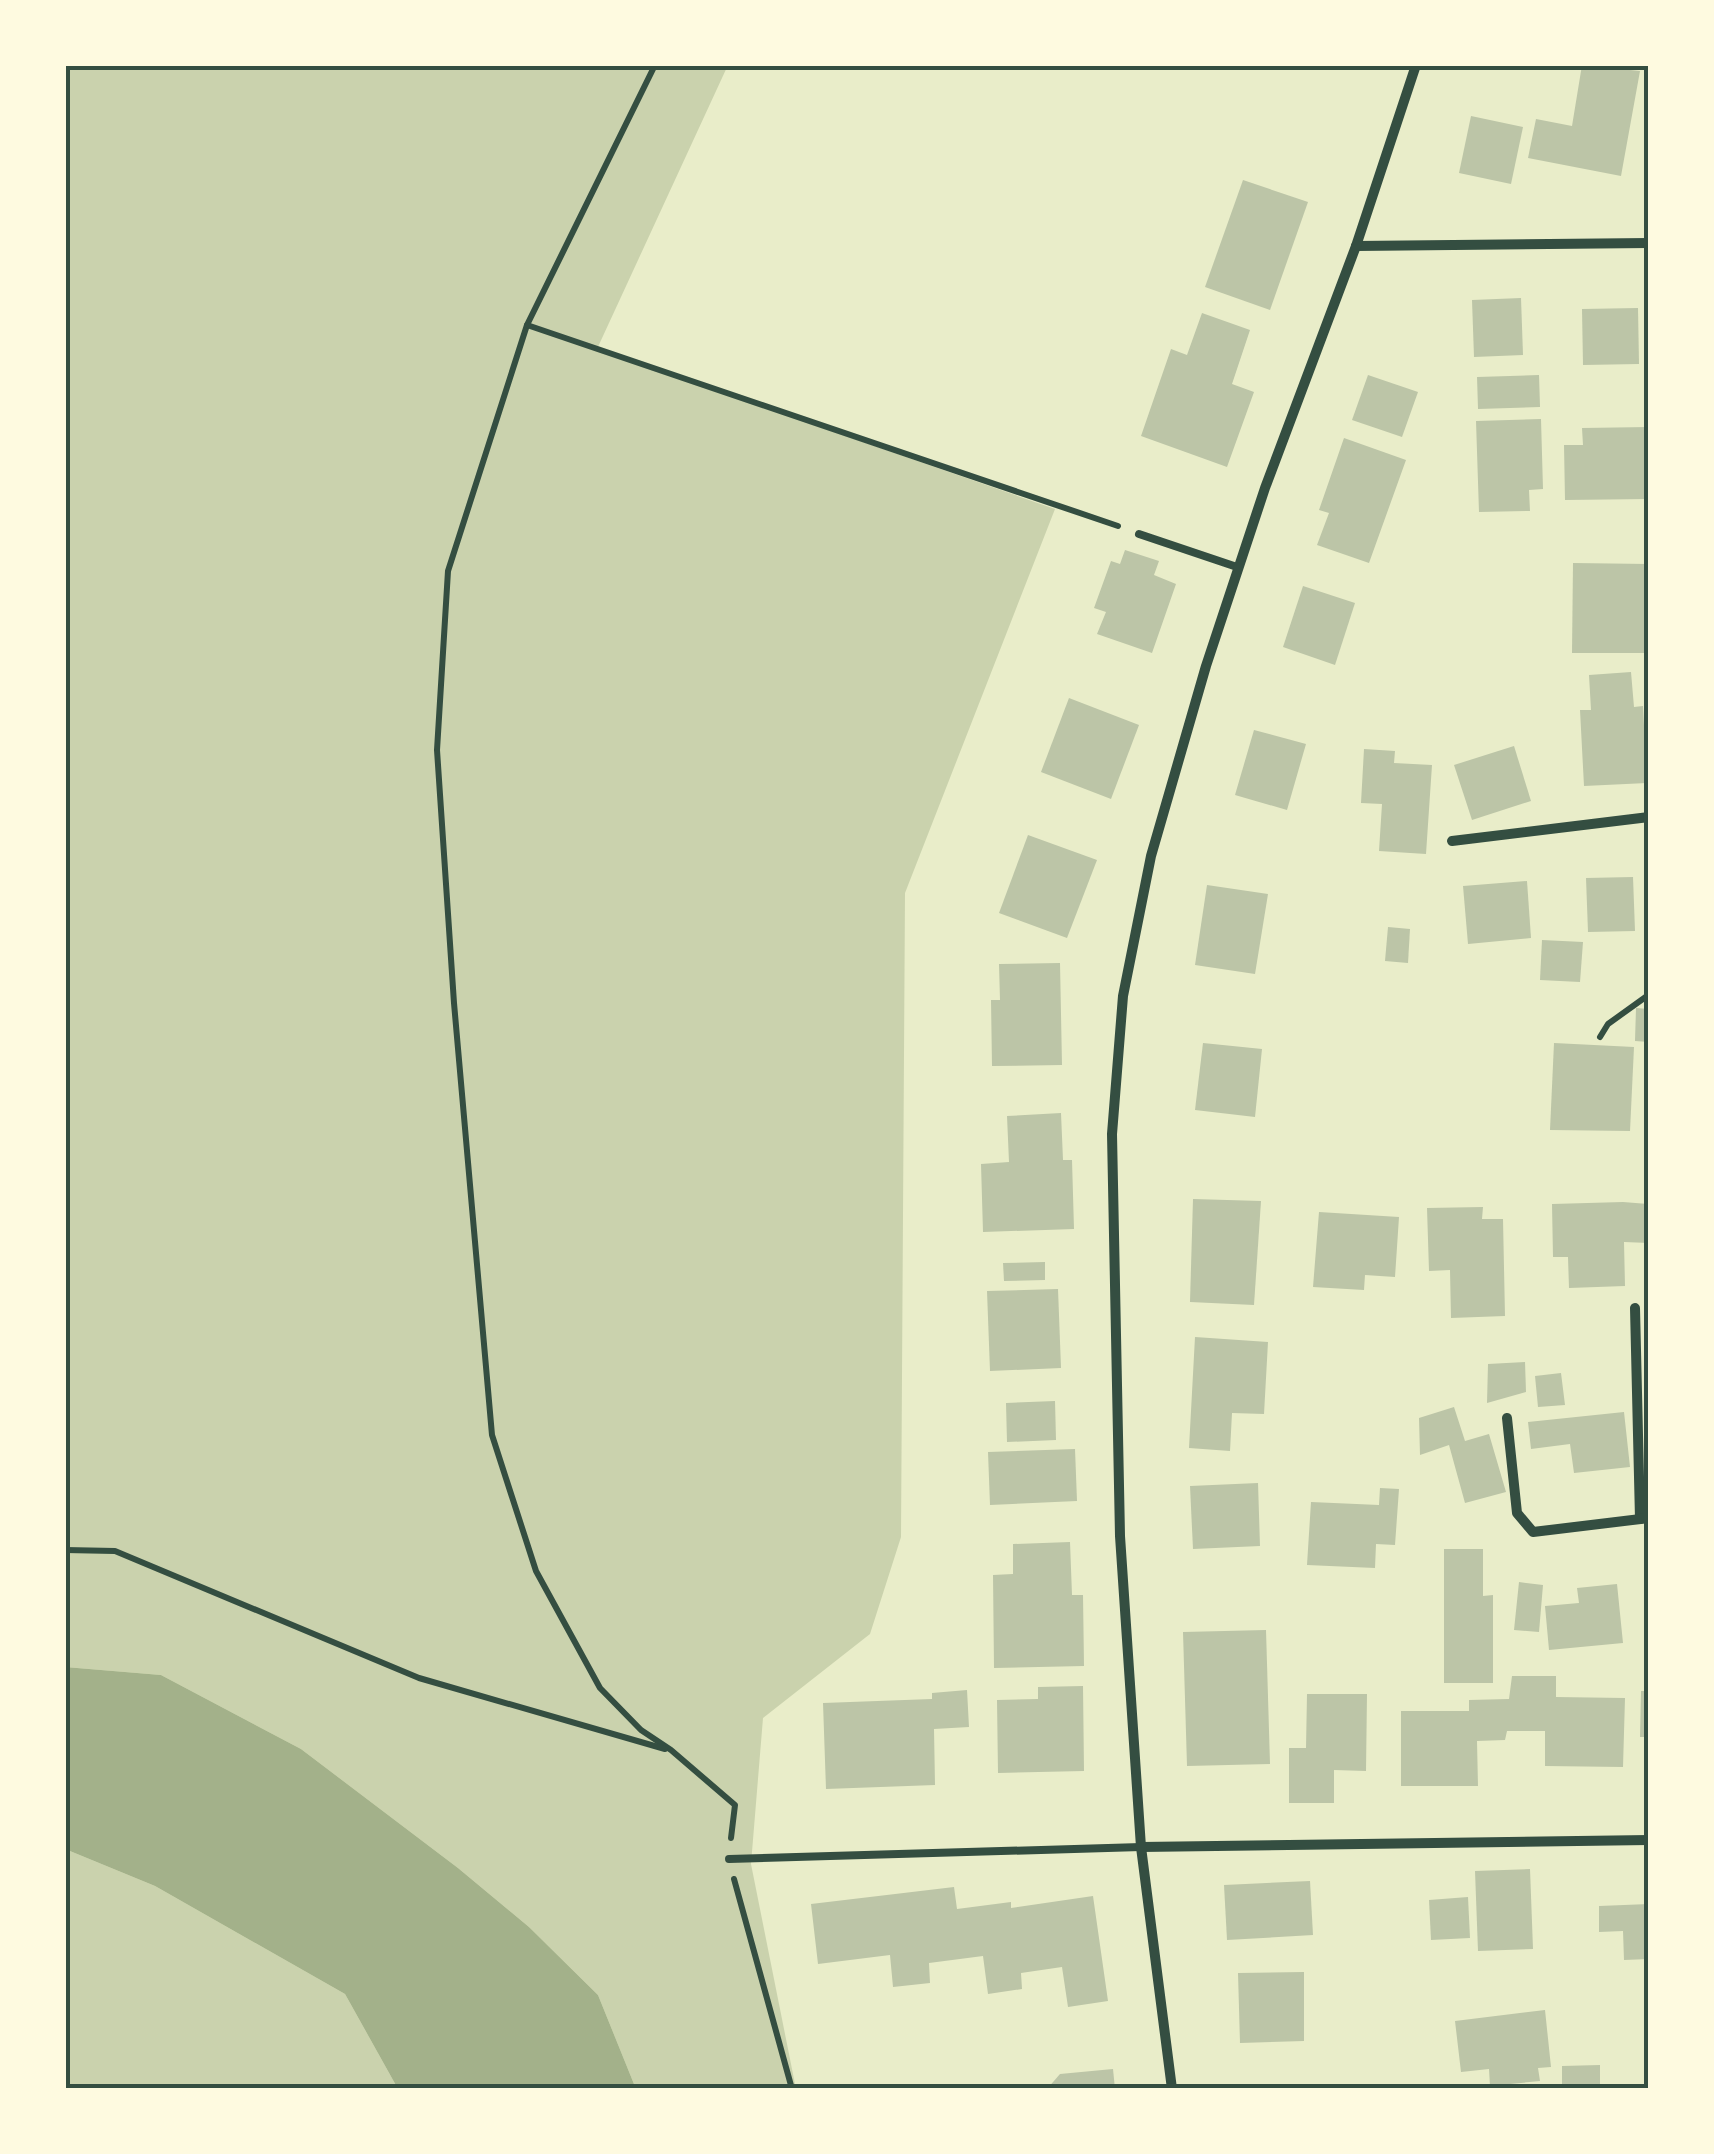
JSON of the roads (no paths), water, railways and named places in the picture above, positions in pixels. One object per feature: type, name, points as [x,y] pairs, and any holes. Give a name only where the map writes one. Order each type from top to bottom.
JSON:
[{"type":"street","points":[[1172,2089],[1141,1847],[1120,1536],[1112,1134],[1123,996],[1151,856],[1237,567],[1356,246],[1416,65]]},
{"type":"street","points":[[1356,246],[1649,243]]},
{"type":"street","points":[[1452,842],[1649,817]]},
{"type":"street","points":[[1507,1418],[1517,1513],[1534,1532],[1645,1519],[1635,1308]]},
{"type":"street","points":[[1141,1847],[1649,1840]]},
{"type":"lane","points":[[1139,534],[1237,567]]},
{"type":"lane","points":[[729,1859],[1141,1847]]}]
